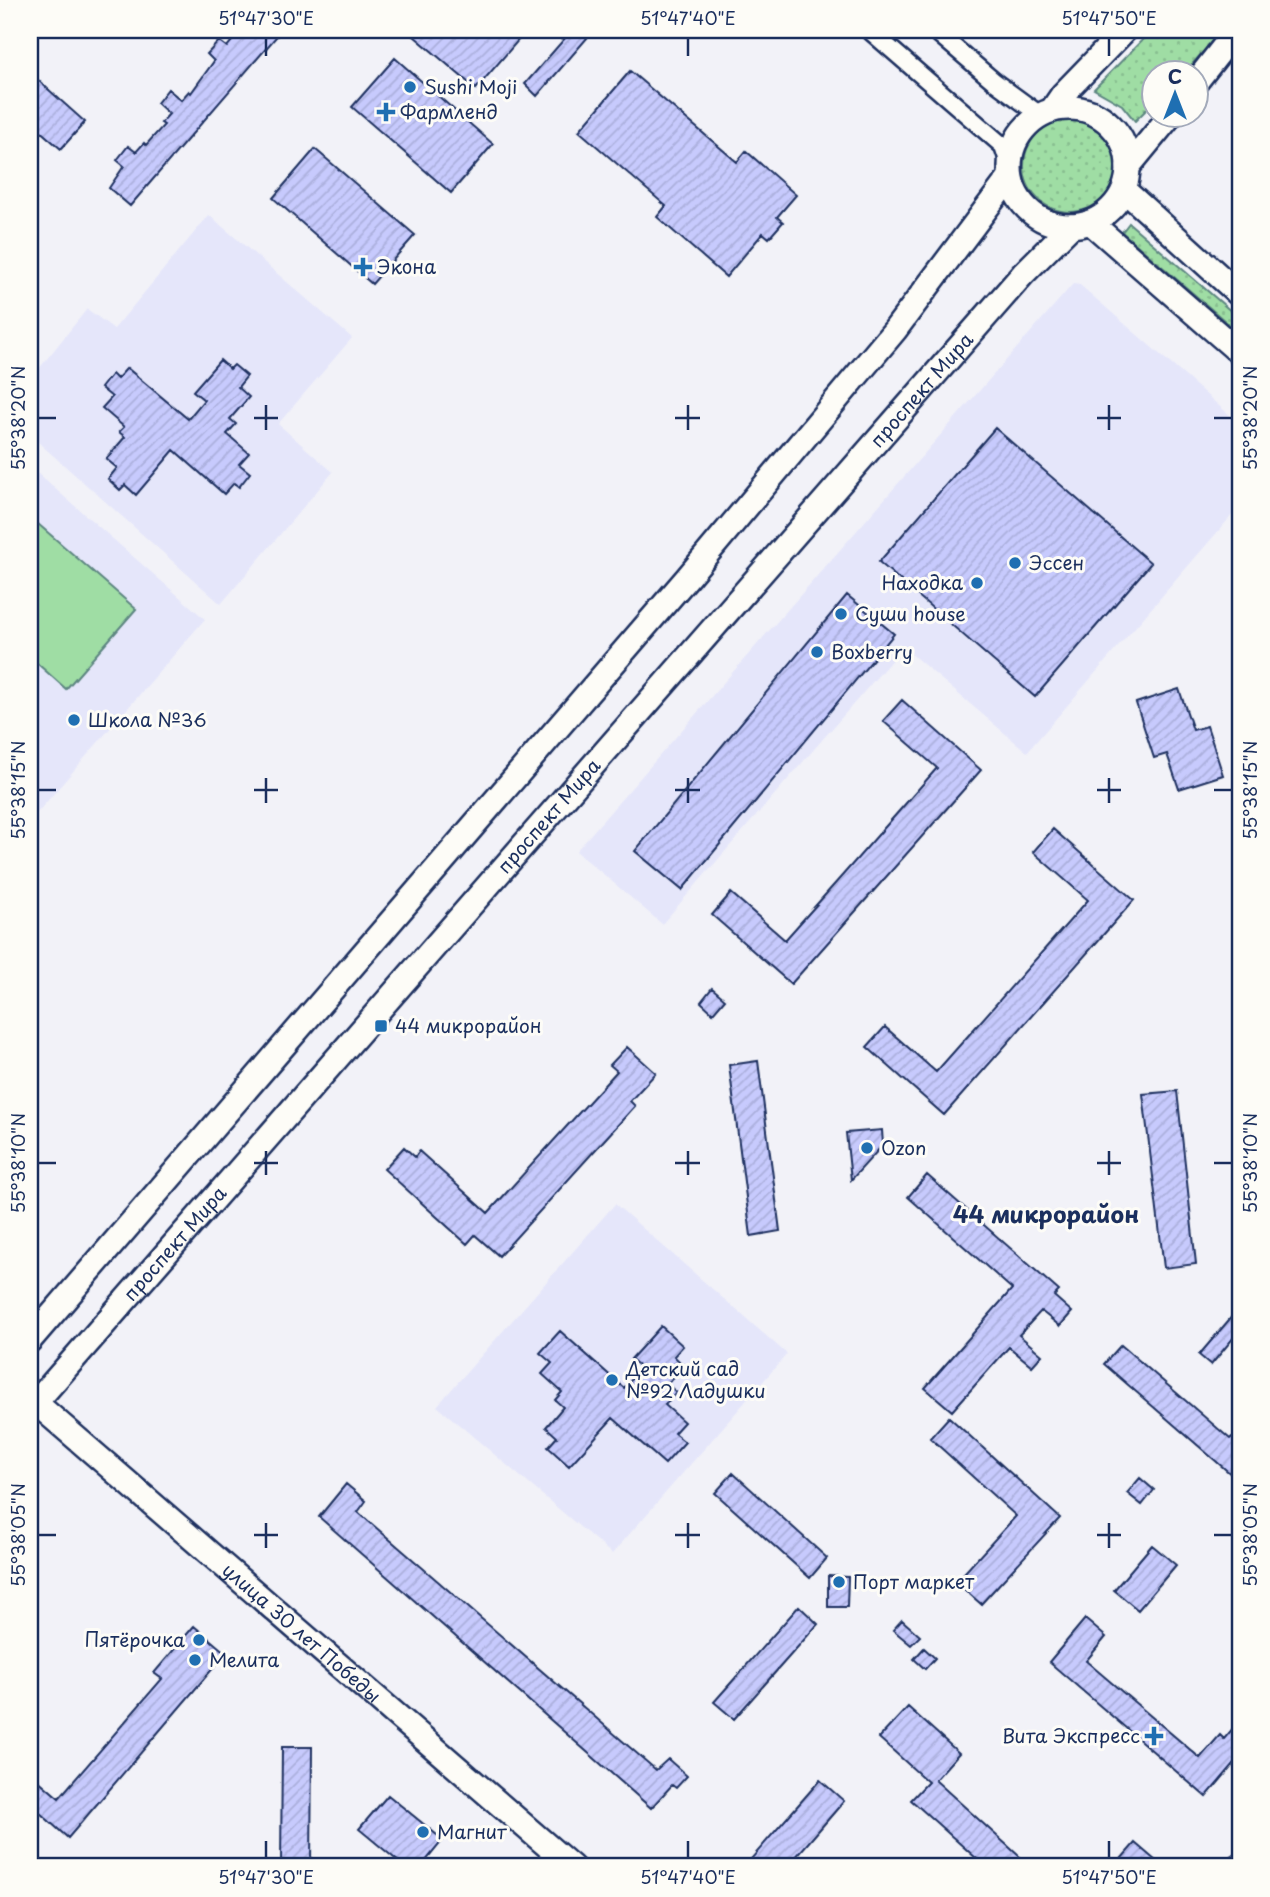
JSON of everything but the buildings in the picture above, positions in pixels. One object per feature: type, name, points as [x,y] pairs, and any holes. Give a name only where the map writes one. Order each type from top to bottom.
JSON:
[{"type":"street","points":[[869,30],[1003,146],[1016,194],[1032,213],[1054,225],[1080,224],[1110,210],[1126,178],[1160,130]]},
{"type":"street","points":[[934,30],[995,82],[1046,113],[1080,109],[1104,120],[1122,141],[1126,178],[1240,295]]},
{"type":"street","points":[[30,1340],[705,558],[895,330],[1010,171],[1018,136],[1046,113],[1125,30]]},
{"type":"street","points":[[1210,64],[1237,30]]},
{"type":"street","points":[[1080,224],[1240,353]]},
{"type":"street","name":"проспект Мира","points":[[32,1403],[1023,274],[1080,224]]},
{"type":"street","name":"улица 30 лет Победы","points":[[32,1403],[572,1867]]},
{"type":"shaded area","points":[[209,215],[352,338],[278,424],[333,472],[221,604],[30,435],[30,380],[87,309],[114,329]]},
{"type":"shaded area","points":[[1073,284],[1080,285],[1240,424],[1240,506],[1027,752],[903,647],[662,924],[576,851]]},
{"type":"shaded area","name":"Школа №36","points":[[30,467],[205,619],[30,821]]},
{"type":"shaded area","name":"Детский сад №92 Ладушки","points":[[615,1204],[787,1354],[612,1554],[437,1406]]},
{"type":"green space","points":[[1152,30],[1223,30],[1196,60],[1140,60],[1140,116],[1135,121],[1122,105],[1094,89]]},
{"type":"green space","points":[[1070,120],[1088,123],[1103,133],[1113,148],[1116,166],[1113,184],[1103,199],[1088,209],[1070,212],[1052,209],[1037,199],[1027,184],[1024,166],[1027,148],[1037,133],[1052,123]]},
{"type":"green space","points":[[1129,223],[1240,319],[1240,334],[1122,232]]},
{"type":"green space","points":[[30,517],[136,609],[66,689],[30,657]]},
{"type":"place","name":"Sushi Moji","points":[[410,87]]},
{"type":"place","name":"Фармленд","points":[[386,112]]},
{"type":"place","name":"Экона","points":[[363,267]]},
{"type":"place","name":"Эссен","points":[[1015,563]]},
{"type":"place","name":"Находка","points":[[977,583]]},
{"type":"place","name":"Суши house","points":[[841,614]]},
{"type":"place","name":"Boxberry","points":[[817,652]]},
{"type":"place","name":"Школа №36","points":[[74,720]]},
{"type":"place","name":"44 микрорайон","points":[[381,1026]]},
{"type":"place","name":"Ozon","points":[[867,1148]]},
{"type":"place","name":"Детский сад №92 Ладушки","points":[[612,1380]]},
{"type":"place","name":"Порт маркет","points":[[839,1582]]},
{"type":"place","name":"Пятёрочка","points":[[199,1640]]},
{"type":"place","name":"Мелита","points":[[195,1660]]},
{"type":"place","name":"Вита Экспресс","points":[[1154,1736]]},
{"type":"place","name":"Магнит","points":[[423,1832]]},
{"type":"district","name":"44 микрорайон","points":[[1046,1215]]}]
